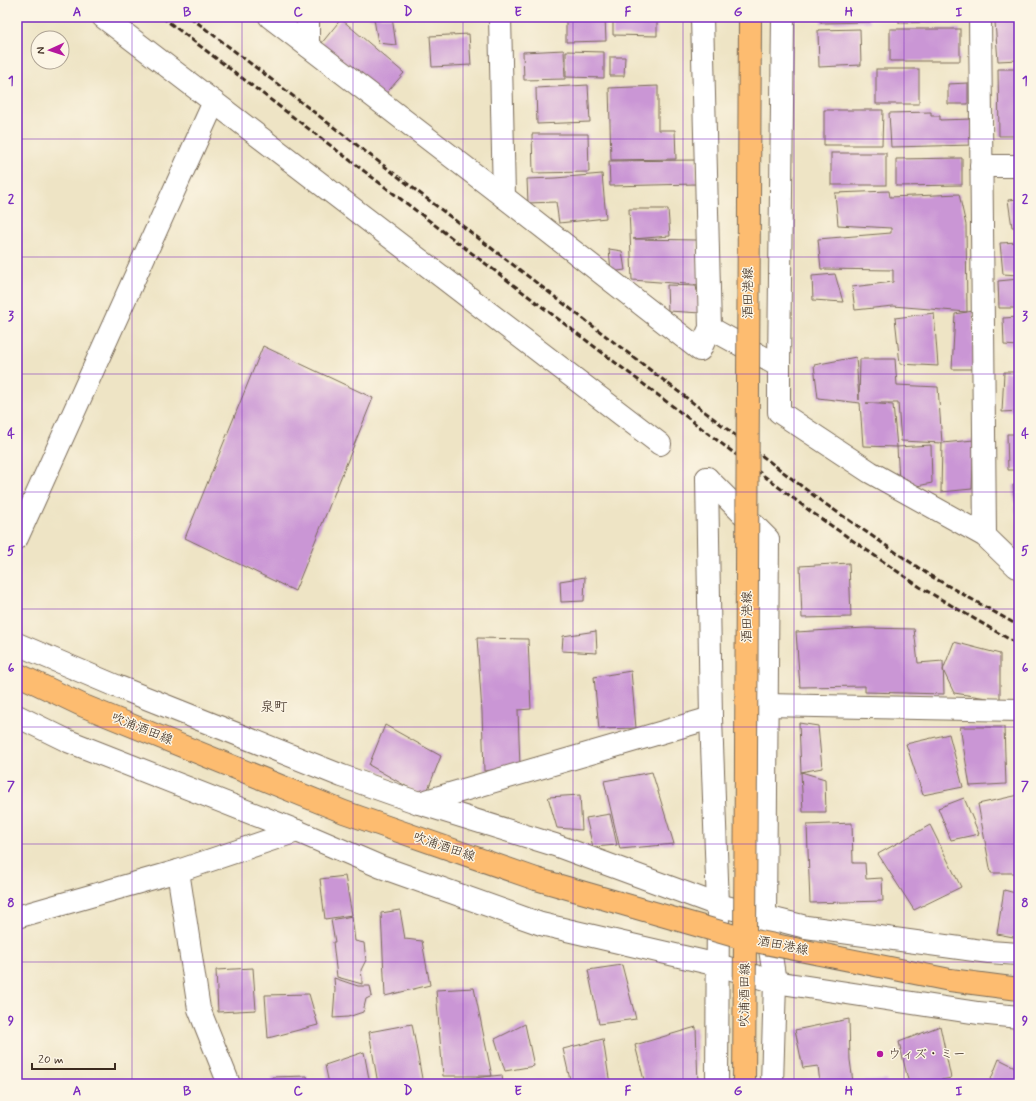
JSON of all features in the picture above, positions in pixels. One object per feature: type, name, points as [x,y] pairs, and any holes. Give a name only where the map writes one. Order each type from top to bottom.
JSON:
[{"type":"main road","name":"酒田港線","points":[[750,17],[745,939],[950,980],[1019,989]]},
{"type":"main road","name":"吹浦酒田線","points":[[17,674],[84,706],[344,812],[536,879],[745,939],[744,1084]]},
{"type":"street","points":[[103,17],[660,444]]},
{"type":"street","points":[[270,17],[700,350],[710,328],[702,17]]},
{"type":"street","points":[[308,17],[308,46]]},
{"type":"street","points":[[500,17],[504,197]]},
{"type":"street","points":[[783,17],[779,412],[870,472],[986,536],[1019,568]]},
{"type":"street","points":[[980,17],[986,536]]},
{"type":"street","points":[[17,538],[214,102]]},
{"type":"street","points":[[981,166],[1019,166]]},
{"type":"street","points":[[710,328],[779,366]]},
{"type":"street","points":[[717,1084],[718,905],[711,718],[707,478],[768,539],[765,917],[775,982],[772,1084]]},
{"type":"street","points":[[17,644],[116,686],[334,773],[419,804],[555,845],[718,905],[806,927],[989,952],[1019,954]]},
{"type":"street","points":[[766,705],[1019,710]]},
{"type":"street","points":[[17,716],[68,740],[297,831],[381,867],[541,924],[718,965],[775,982],[978,1013],[1019,1017]]},
{"type":"street","points":[[419,804],[711,718]]},
{"type":"street","points":[[17,917],[178,871],[297,831]]},
{"type":"street","points":[[178,871],[199,1009],[229,1084]]},
{"type":"building","points":[[369,17],[392,17],[396,45],[378,43],[374,19]]},
{"type":"building","points":[[566,17],[605,17],[606,41],[566,42]]},
{"type":"building","points":[[613,17],[657,17],[657,36],[613,35]]},
{"type":"building","points":[[821,17],[870,17],[870,22],[821,23]]},
{"type":"building","points":[[899,17],[937,17],[937,22],[899,23]]},
{"type":"building","points":[[341,19],[404,73],[383,97],[321,44]]},
{"type":"building","points":[[1019,21],[1019,60],[998,61],[995,22]]},
{"type":"building","points":[[860,29],[861,65],[819,67],[818,30]]},
{"type":"building","points":[[890,29],[960,29],[960,61],[890,61]]},
{"type":"building","points":[[469,34],[471,65],[432,67],[430,36]]},
{"type":"building","points":[[564,50],[565,79],[524,80],[523,52]]},
{"type":"building","points":[[566,51],[604,52],[604,78],[566,77]]},
{"type":"building","points":[[610,57],[625,57],[624,76],[610,76]]},
{"type":"building","points":[[876,69],[919,69],[919,104],[876,104]]},
{"type":"building","points":[[998,69],[1019,69],[1019,136],[999,136]]},
{"type":"building","points":[[968,83],[968,104],[948,104],[948,84]]},
{"type":"building","points":[[588,85],[590,122],[537,124],[536,88]]},
{"type":"building","points":[[658,86],[658,130],[675,130],[676,159],[611,160],[609,88]]},
{"type":"building","points":[[824,110],[883,110],[882,145],[824,145]]},
{"type":"building","points":[[931,112],[931,116],[940,116],[940,120],[972,119],[973,145],[891,147],[889,113]]},
{"type":"building","points":[[532,134],[588,134],[589,172],[533,173]]},
{"type":"building","points":[[831,153],[886,153],[886,185],[831,185]]},
{"type":"building","points":[[962,158],[962,185],[896,186],[896,159]]},
{"type":"building","points":[[696,160],[696,184],[610,186],[609,161]]},
{"type":"building","points":[[602,174],[606,218],[559,223],[556,202],[528,203],[527,179]]},
{"type":"building","points":[[889,191],[890,197],[959,194],[966,225],[967,312],[893,306],[855,310],[852,287],[893,282],[893,270],[821,269],[818,239],[891,233],[891,228],[838,225],[835,193]]},
{"type":"building","points":[[1019,199],[1019,227],[1012,227],[1008,200]]},
{"type":"building","points":[[629,209],[668,209],[670,236],[633,239],[697,240],[700,285],[632,280]]},
{"type":"building","points":[[1019,242],[1019,275],[1003,274],[1000,243]]},
{"type":"building","points":[[609,249],[622,251],[625,270],[611,272]]},
{"type":"building","points":[[835,274],[843,302],[813,300],[812,276]]},
{"type":"building","points":[[1019,279],[1019,308],[999,308],[998,281]]},
{"type":"building","points":[[667,285],[696,286],[701,313],[668,311]]},
{"type":"building","points":[[973,311],[974,369],[952,369],[955,314]]},
{"type":"building","points":[[934,313],[938,366],[900,364],[895,318]]},
{"type":"building","points":[[1019,317],[1019,346],[1004,345],[1003,318]]},
{"type":"building","points":[[263,346],[373,398],[295,591],[185,538]]},
{"type":"building","points":[[856,357],[859,400],[860,359],[895,359],[897,385],[938,387],[942,443],[901,441],[898,403],[866,403],[893,405],[897,447],[863,446],[860,403],[818,398],[814,365]]},
{"type":"building","points":[[1004,372],[1019,372],[1019,411],[1002,412]]},
{"type":"building","points":[[1007,434],[1019,434],[1019,470],[1008,470]]},
{"type":"building","points":[[974,440],[972,489],[941,492],[942,443]]},
{"type":"building","points":[[931,445],[932,483],[908,488],[907,479],[899,480],[897,447]]},
{"type":"building","points":[[1013,485],[1019,485],[1019,513],[1016,513]]},
{"type":"building","points":[[1018,522],[1019,545],[1016,545]]},
{"type":"building","points":[[849,563],[851,617],[802,618],[800,566]]},
{"type":"building","points":[[585,577],[584,601],[561,602],[560,581]]},
{"type":"building","points":[[865,628],[914,629],[918,663],[943,661],[944,694],[865,692],[865,686],[800,687],[796,632]]},
{"type":"building","points":[[596,631],[597,653],[562,651],[563,636]]},
{"type":"building","points":[[477,638],[528,639],[531,709],[518,710],[520,767],[484,771]]},
{"type":"building","points":[[954,642],[1000,654],[1000,700],[954,693],[943,670]]},
{"type":"building","points":[[631,671],[636,728],[599,729],[594,677]]},
{"type":"building","points":[[799,723],[818,726],[822,768],[801,772]]},
{"type":"building","points":[[385,725],[441,756],[425,797],[369,765]]},
{"type":"building","points":[[960,727],[1004,727],[1006,784],[970,786]]},
{"type":"building","points":[[949,734],[963,787],[923,795],[906,744]]},
{"type":"building","points":[[652,772],[674,844],[620,849],[604,781]]},
{"type":"building","points":[[801,772],[825,779],[826,812],[803,812]]},
{"type":"building","points":[[580,795],[582,830],[557,828],[548,797]]},
{"type":"building","points":[[1019,795],[1019,873],[991,873],[978,804]]},
{"type":"building","points":[[964,798],[979,834],[951,840],[938,808]]},
{"type":"building","points":[[610,814],[617,845],[593,847],[586,818]]},
{"type":"building","points":[[852,823],[853,863],[865,863],[866,879],[882,878],[883,901],[810,903],[807,825]]},
{"type":"building","points":[[930,825],[961,887],[914,910],[878,854]]},
{"type":"building","points":[[345,876],[352,915],[325,919],[320,879]]},
{"type":"building","points":[[1004,890],[1019,894],[1019,938],[997,934]]},
{"type":"building","points":[[400,910],[405,939],[422,941],[430,985],[385,996],[381,913]]},
{"type":"building","points":[[352,916],[355,941],[364,943],[366,960],[361,970],[362,984],[337,977],[333,942],[335,942],[331,920]]},
{"type":"building","points":[[622,965],[636,1019],[599,1024],[588,970]]},
{"type":"building","points":[[253,968],[256,1010],[218,1012],[216,970]]},
{"type":"building","points":[[334,978],[358,986],[370,986],[372,996],[366,999],[363,1012],[348,1017],[333,1018],[335,990]]},
{"type":"building","points":[[474,988],[492,1076],[443,1076],[436,990]]},
{"type":"building","points":[[309,994],[318,1025],[268,1038],[265,995]]},
{"type":"building","points":[[849,1019],[850,1060],[853,1082],[886,1080],[887,1084],[820,1084],[818,1066],[803,1068],[795,1030]]},
{"type":"building","points":[[412,1024],[423,1084],[378,1084],[369,1032]]},
{"type":"building","points":[[525,1024],[534,1066],[505,1071],[495,1039]]},
{"type":"building","points":[[940,1026],[951,1078],[922,1084],[909,1084],[899,1042]]},
{"type":"building","points":[[696,1027],[698,1084],[645,1084],[635,1045]]},
{"type":"building","points":[[603,1039],[611,1084],[571,1084],[563,1049]]},
{"type":"building","points":[[364,1052],[370,1084],[329,1084],[325,1065]]},
{"type":"building","points":[[999,1059],[1019,1069],[1019,1084],[989,1084]]},
{"type":"building","points":[[502,1075],[503,1084],[440,1084],[439,1082]]},
{"type":"building","points":[[307,1076],[309,1084],[272,1084],[272,1077]]},
{"type":"railway","points":[[162,17],[810,511],[920,587],[1019,645]]},
{"type":"railway","points":[[190,17],[821,501],[929,575],[1019,626]]},
{"type":"place","name":"ウィズ・ミー","points":[[880,1054]]},
{"type":"district","name":"泉町","points":[[274,707]]}]
